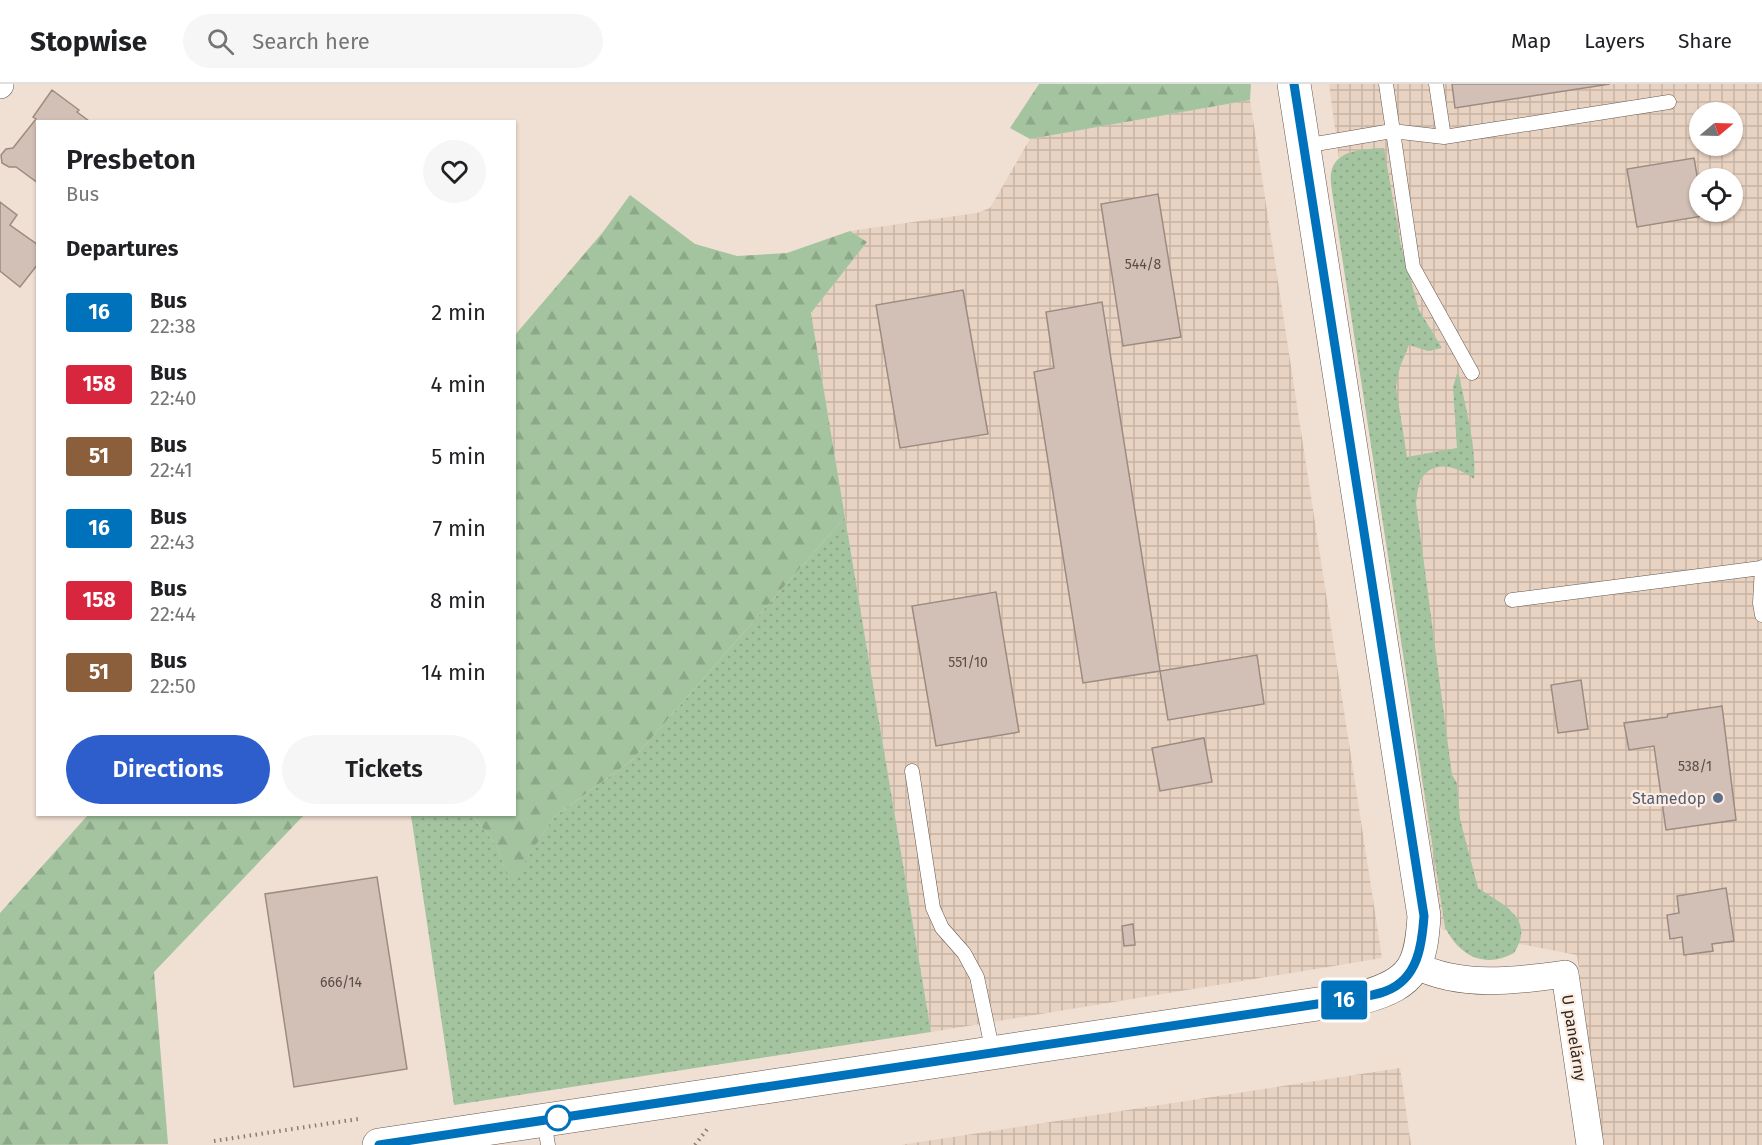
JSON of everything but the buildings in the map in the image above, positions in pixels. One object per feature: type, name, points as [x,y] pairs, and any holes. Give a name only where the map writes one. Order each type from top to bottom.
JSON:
[{"type":"street","points":[[371,1132],[546,1133],[993,1053],[1364,997],[1388,990],[1403,980],[1414,965],[1422,943],[1424,916],[1294,84]]},
{"type":"street","name":"U panelárny","points":[[1414,965],[1431,973],[1472,980],[1515,980],[1565,974],[1590,1145]]},
{"type":"lane","points":[[1386,84],[1413,267],[1472,373]]},
{"type":"lane","points":[[1436,84],[1444,136]]},
{"type":"lane","points":[[1304,146],[1392,131],[1444,136],[1669,102]]},
{"type":"lane","points":[[1512,600],[1762,568],[1760,603],[1762,615]]},
{"type":"lane","points":[[912,771],[933,908],[942,928],[964,953],[977,977],[993,1053]]},
{"type":"path","points":[[214,1141],[371,1132]]},
{"type":"shaded area","points":[[1329,84],[1762,84],[1762,1145],[1602,1145],[1577,955],[1442,929]]},
{"type":"shaded area","points":[[1250,100],[1382,958],[931,1032],[811,313],[867,242],[850,231],[977,213],[990,208],[1030,139]]},
{"type":"shaded area","points":[[1400,1068],[1411,1145],[901,1145]]},
{"type":"green space","points":[[1039,84],[1251,84],[1250,100],[1030,139],[1010,128]]},
{"type":"green space","points":[[1384,148],[1401,246],[1419,310],[1442,348],[1428,351],[1409,345],[1400,367],[1396,387],[1407,457],[1457,448],[1453,387],[1457,374],[1472,440],[1474,479],[1454,468],[1433,468],[1421,479],[1416,503],[1452,775],[1457,783],[1460,819],[1478,888],[1514,914],[1521,930],[1520,941],[1514,953],[1493,960],[1474,957],[1465,952],[1445,927],[1331,187],[1332,169],[1340,157],[1354,151]]},
{"type":"green space","points":[[630,195],[695,244],[737,256],[787,253],[850,231],[867,242],[811,313],[845,517],[632,760],[554,817],[510,885],[497,846],[473,816],[516,816],[516,334],[603,232]]},
{"type":"green space","points":[[845,517],[931,1032],[454,1105],[411,816],[473,816],[497,846],[510,884],[554,817],[632,760]]},
{"type":"green space","points":[[87,816],[303,816],[154,972],[168,1144],[0,1145],[0,913]]},
{"type":"bus line","name":"16","points":[[379,1145],[1364,997],[1388,990],[1403,980],[1414,965],[1422,943],[1424,916],[1294,84]]},
{"type":"place","name":"Stamedop","points":[[1718,798]]}]
